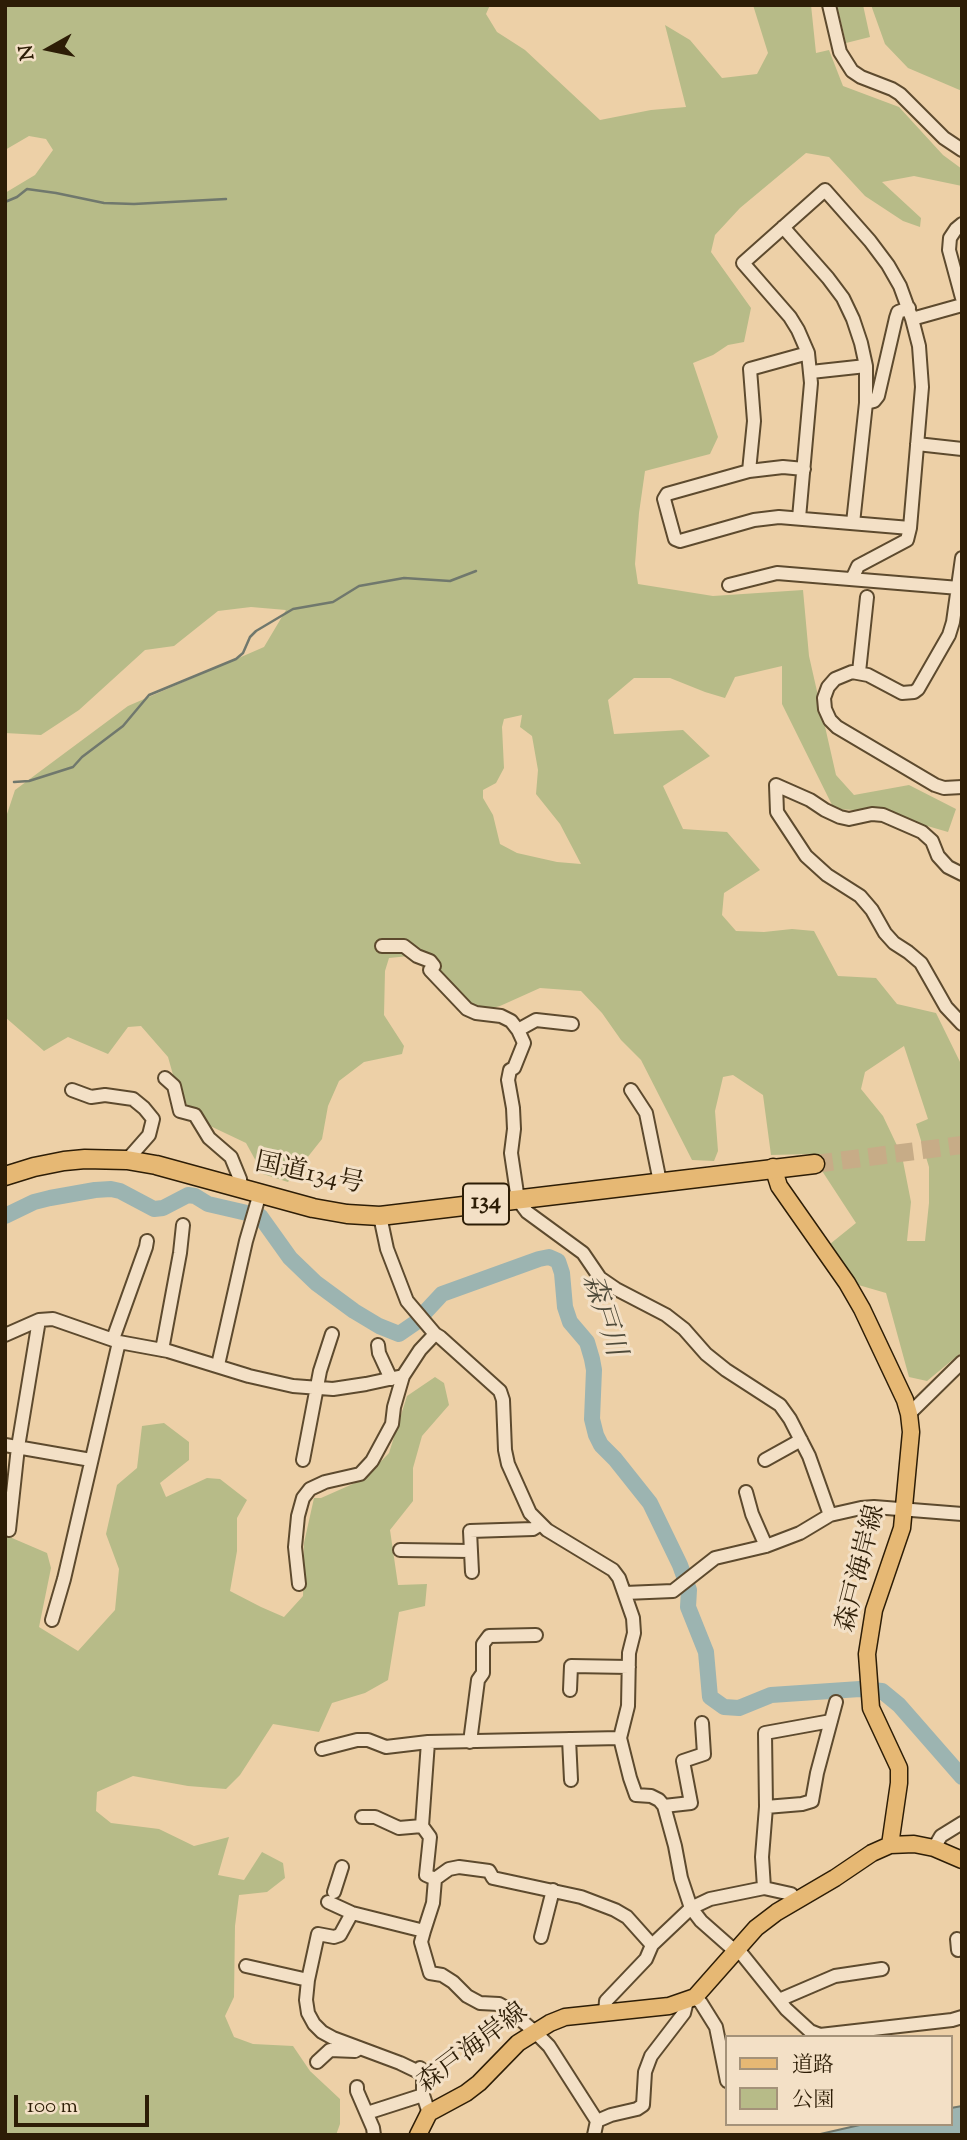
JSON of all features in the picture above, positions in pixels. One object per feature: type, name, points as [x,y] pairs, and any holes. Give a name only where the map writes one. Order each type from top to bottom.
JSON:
[{"type":"highway","name":"国道134号","points":[[5,1177],[64,1161],[127,1160],[241,1188],[255,1209],[380,1216],[815,1164]]},
{"type":"main road","name":"森戸海岸線","points":[[774,1167],[779,1186],[852,1292],[905,1400],[909,1414],[911,1432],[905,1509],[898,1544],[874,1610],[867,1654],[869,1699],[873,1714],[899,1768],[890,1845]]},
{"type":"main road","points":[[691,1999],[756,1928],[863,1858],[890,1845],[914,1844],[934,1847],[962,1860]]},
{"type":"main road","name":"森戸海岸線","points":[[418,2135],[429,2112],[467,2092],[507,2053],[558,2019],[669,2006],[691,1999]]},
{"type":"street","points":[[829,5],[840,52],[852,71],[900,94],[944,138],[962,150]]},
{"type":"street","points":[[799,518],[811,372],[808,353],[799,330],[790,317],[743,263],[825,190],[888,265],[910,313],[919,346],[922,377],[907,540],[858,566],[852,579]]},
{"type":"street","points":[[962,224],[950,238],[949,250],[962,298]]},
{"type":"street","points":[[783,227],[843,298],[853,319],[866,366],[866,403],[853,523]]},
{"type":"street","points":[[866,403],[874,401],[878,396],[898,312],[910,313],[962,305]]},
{"type":"street","points":[[749,471],[754,421],[750,369],[808,353]]},
{"type":"street","points":[[811,372],[866,366]]},
{"type":"street","points":[[917,444],[962,449]]},
{"type":"street","points":[[804,469],[783,467],[749,471],[667,494],[664,499],[675,539],[680,541],[767,517],[910,528]]},
{"type":"street","points":[[962,558],[957,608],[948,635],[918,688],[908,693],[897,692],[859,672],[843,674],[828,687],[824,698],[825,709],[837,727],[926,780],[944,788],[962,787]]},
{"type":"street","points":[[729,585],[777,573],[959,588]]},
{"type":"street","points":[[859,672],[867,597]]},
{"type":"street","points":[[962,874],[948,867],[938,856],[932,841],[922,832],[883,815],[872,814],[849,819],[840,817],[776,785],[777,812],[806,856],[827,875],[860,895],[885,933],[921,963],[946,1006],[962,1024]]},
{"type":"street","points":[[382,947],[404,946],[417,956],[430,961],[433,966],[430,970],[467,1009],[501,1016],[511,1021],[519,1030],[524,1043],[514,1068],[510,1070],[508,1080],[513,1108],[511,1153],[517,1200],[527,1212],[583,1253],[600,1278],[615,1289],[666,1315],[726,1370],[780,1405],[801,1440],[830,1516]]},
{"type":"street","points":[[519,1030],[536,1020],[572,1024]]},
{"type":"street","points":[[164,1078],[174,1086],[180,1111],[195,1115],[209,1138],[231,1157],[241,1188]]},
{"type":"street","points":[[72,1090],[91,1097],[104,1095],[133,1099],[153,1119],[149,1135],[127,1160]]},
{"type":"street","points":[[631,1090],[646,1112],[660,1182]]},
{"type":"street","points":[[218,1365],[255,1209]]},
{"type":"street","points":[[380,1216],[387,1250],[407,1301],[435,1334],[500,1391],[508,1464],[530,1513],[547,1530],[613,1570],[619,1577],[633,1618],[634,1633],[629,1653],[628,1706],[620,1738],[621,1746],[635,1795],[651,1796],[664,1806],[684,1891],[691,1908],[701,1921],[736,1949],[779,2000],[810,2031],[820,2035],[962,2017]]},
{"type":"street","points":[[162,1350],[183,1225]]},
{"type":"street","points":[[52,1620],[64,1579],[116,1341],[147,1241]]},
{"type":"street","points":[[5,1335],[47,1318],[66,1322],[116,1341],[162,1350],[284,1384],[317,1388],[347,1387],[397,1377]]},
{"type":"street","points":[[9,1530],[13,1514],[12,1446],[39,1320]]},
{"type":"street","points":[[303,1460],[317,1388],[332,1334]]},
{"type":"street","points":[[299,1584],[295,1547],[303,1498],[310,1489],[325,1482],[360,1474],[372,1461],[392,1424],[397,1377],[435,1334]]},
{"type":"street","points":[[378,1345],[379,1353],[397,1377]]},
{"type":"street","points":[[909,1414],[962,1362]]},
{"type":"street","points":[[765,1460],[801,1440]]},
{"type":"street","points":[[12,1446],[91,1460]]},
{"type":"street","points":[[746,1492],[766,1546]]},
{"type":"street","points":[[625,1593],[664,1593],[676,1589],[715,1559],[766,1546],[800,1533],[830,1516],[861,1508],[962,1514]]},
{"type":"street","points":[[472,1572],[470,1531],[533,1529],[541,1524]]},
{"type":"street","points":[[400,1550],[470,1551]]},
{"type":"street","points":[[470,1742],[478,1680],[483,1673],[483,1644],[489,1636],[536,1634]]},
{"type":"street","points":[[570,1690],[571,1665],[629,1667]]},
{"type":"street","points":[[766,1807],[811,1801],[836,1702]]},
{"type":"street","points":[[764,1888],[762,1857],[766,1807],[765,1733],[831,1721]]},
{"type":"street","points":[[664,1806],[691,1803],[683,1761],[704,1754],[702,1723]]},
{"type":"street","points":[[322,1749],[357,1740],[368,1740],[386,1747],[429,1742],[620,1738]]},
{"type":"street","points":[[569,1739],[570,1780]]},
{"type":"street","points":[[429,1742],[422,1826],[430,1838],[426,1875],[435,1879]]},
{"type":"street","points":[[362,1817],[375,1817],[398,1828],[422,1826]]},
{"type":"street","points":[[934,1847],[941,1836],[962,1823]]},
{"type":"street","points":[[342,1867],[331,1897],[352,1913],[424,1931]]},
{"type":"street","points":[[594,2135],[597,2121],[549,2046],[535,2032],[508,2009],[499,2004],[480,2003],[467,1997],[453,1982],[442,1975],[430,1973],[421,1942],[433,1903],[435,1879],[449,1869],[459,1867],[489,1871],[493,1878],[581,1897],[627,1917],[652,1945]]},
{"type":"street","points":[[605,2012],[606,2001],[646,1959],[652,1945],[691,1908],[710,1899],[764,1888],[791,1894],[797,1900]]},
{"type":"street","points":[[540,1937],[553,1890]]},
{"type":"street","points":[[352,1913],[340,1935],[334,1937],[318,1934],[306,2000],[314,2025],[332,2038],[359,2048]]},
{"type":"street","points":[[246,1966],[308,1980]]},
{"type":"street","points":[[779,2000],[835,1976],[882,1969]]},
{"type":"street","points":[[597,2121],[643,2105],[645,2072],[651,2056],[684,2013],[691,1999],[701,2003],[716,2027],[726,2076]]},
{"type":"street","points":[[317,2063],[330,2050],[355,2051],[365,2044],[397,2055],[419,2066],[423,2074],[423,2095],[429,2112]]},
{"type":"street","points":[[357,2087],[374,2135]]},
{"type":"street","points":[[367,2113],[423,2095]]},
{"type":"green space","points":[[5,5],[490,5],[486,14],[497,32],[525,50],[600,120],[651,110],[686,107],[665,25],[690,40],[722,78],[757,74],[768,53],[753,5],[811,5],[816,53],[829,50],[843,86],[899,107],[943,155],[962,169],[962,186],[914,176],[882,182],[921,218],[920,227],[903,221],[865,196],[829,157],[806,153],[740,208],[715,235],[711,252],[751,308],[744,342],[728,345],[693,363],[718,437],[710,454],[645,471],[635,564],[638,584],[713,596],[803,590],[809,656],[836,775],[854,795],[909,785],[956,809],[948,832],[876,811],[834,809],[782,704],[782,666],[735,677],[725,698],[670,678],[634,678],[608,700],[614,734],[683,730],[710,756],[663,786],[683,829],[727,832],[760,870],[724,893],[722,915],[736,931],[814,931],[838,976],[876,978],[897,1004],[936,1013],[962,1066],[962,1352],[927,1381],[909,1377],[886,1293],[855,1284],[830,1244],[856,1223],[811,1154],[771,1155],[763,1095],[733,1075],[723,1077],[715,1111],[718,1151],[714,1161],[692,1160],[641,1060],[581,991],[540,988],[482,1011],[409,956],[389,958],[385,971],[384,1015],[404,1046],[402,1054],[364,1062],[339,1081],[328,1106],[322,1139],[288,1182],[263,1174],[246,1143],[206,1124],[179,1096],[168,1057],[141,1026],[128,1027],[108,1054],[68,1037],[44,1051],[5,1017],[5,820],[15,790],[128,706],[264,647],[286,610],[251,607],[218,611],[174,646],[145,650],[79,710],[41,735],[5,733],[5,193],[35,175],[53,150],[46,139],[29,136],[5,150]],"holes":[[[522,715],[520,727],[532,736],[538,770],[536,794],[560,824],[581,864],[517,853],[500,844],[493,815],[483,798],[483,790],[496,783],[504,768],[504,719]],[[904,1046],[928,1119],[916,1124],[929,1167],[925,1241],[907,1241],[911,1202],[902,1156],[883,1116],[861,1089],[865,1072]]]},
{"type":"green space","points":[[837,5],[863,5],[870,37],[846,43]]},
{"type":"green space","points":[[871,5],[962,5],[962,91],[908,68],[885,44]]},
{"type":"green space","points":[[435,1377],[444,1383],[449,1405],[422,1436],[413,1468],[413,1501],[390,1530],[398,1585],[427,1584],[425,1606],[399,1612],[388,1680],[365,1693],[332,1703],[319,1732],[273,1724],[240,1775],[226,1789],[188,1786],[133,1776],[97,1792],[96,1811],[111,1823],[159,1829],[194,1846],[229,1837],[218,1875],[244,1880],[262,1852],[283,1863],[285,1878],[267,1892],[239,1895],[235,1926],[234,1997],[225,2016],[234,2037],[253,2044],[293,2046],[310,2071],[340,2099],[340,2124],[336,2135],[5,2135],[5,1535],[47,1553],[51,1568],[39,1627],[78,1651],[115,1610],[119,1569],[106,1534],[117,1485],[137,1468],[142,1426],[164,1423],[189,1442],[189,1460],[160,1483],[166,1497],[207,1478],[220,1479],[247,1500],[237,1518],[237,1551],[230,1591],[284,1617],[303,1596],[304,1543],[314,1498],[321,1498],[364,1479],[389,1453],[407,1396]]},
{"type":"water","points":[[962,2106],[962,2135],[816,2135],[855,2126],[953,2126],[953,2108]]},
{"type":"waterway","points":[[5,202],[27,189],[104,203],[226,199]]},
{"type":"waterway","points":[[14,782],[29,781],[73,767],[123,726],[149,695],[236,659],[243,653],[250,637],[256,631],[293,609],[333,602],[359,586],[404,578],[450,581],[476,571]]},
{"type":"waterway","name":"森戸川","points":[[5,1216],[34,1202],[95,1190],[120,1191],[154,1209],[163,1208],[188,1195],[195,1196],[208,1204],[260,1216],[290,1258],[316,1283],[354,1311],[399,1334],[415,1323],[442,1294],[539,1259],[549,1257],[558,1261],[570,1322],[587,1342],[592,1359],[592,1419],[596,1435],[601,1445],[650,1503],[680,1565],[689,1590],[688,1607],[706,1652],[710,1697],[724,1707],[739,1708],[771,1695],[860,1689],[882,1691],[899,1705],[962,1777]]},
{"type":"tunnel","points":[[815,1164],[962,1145]]}]
